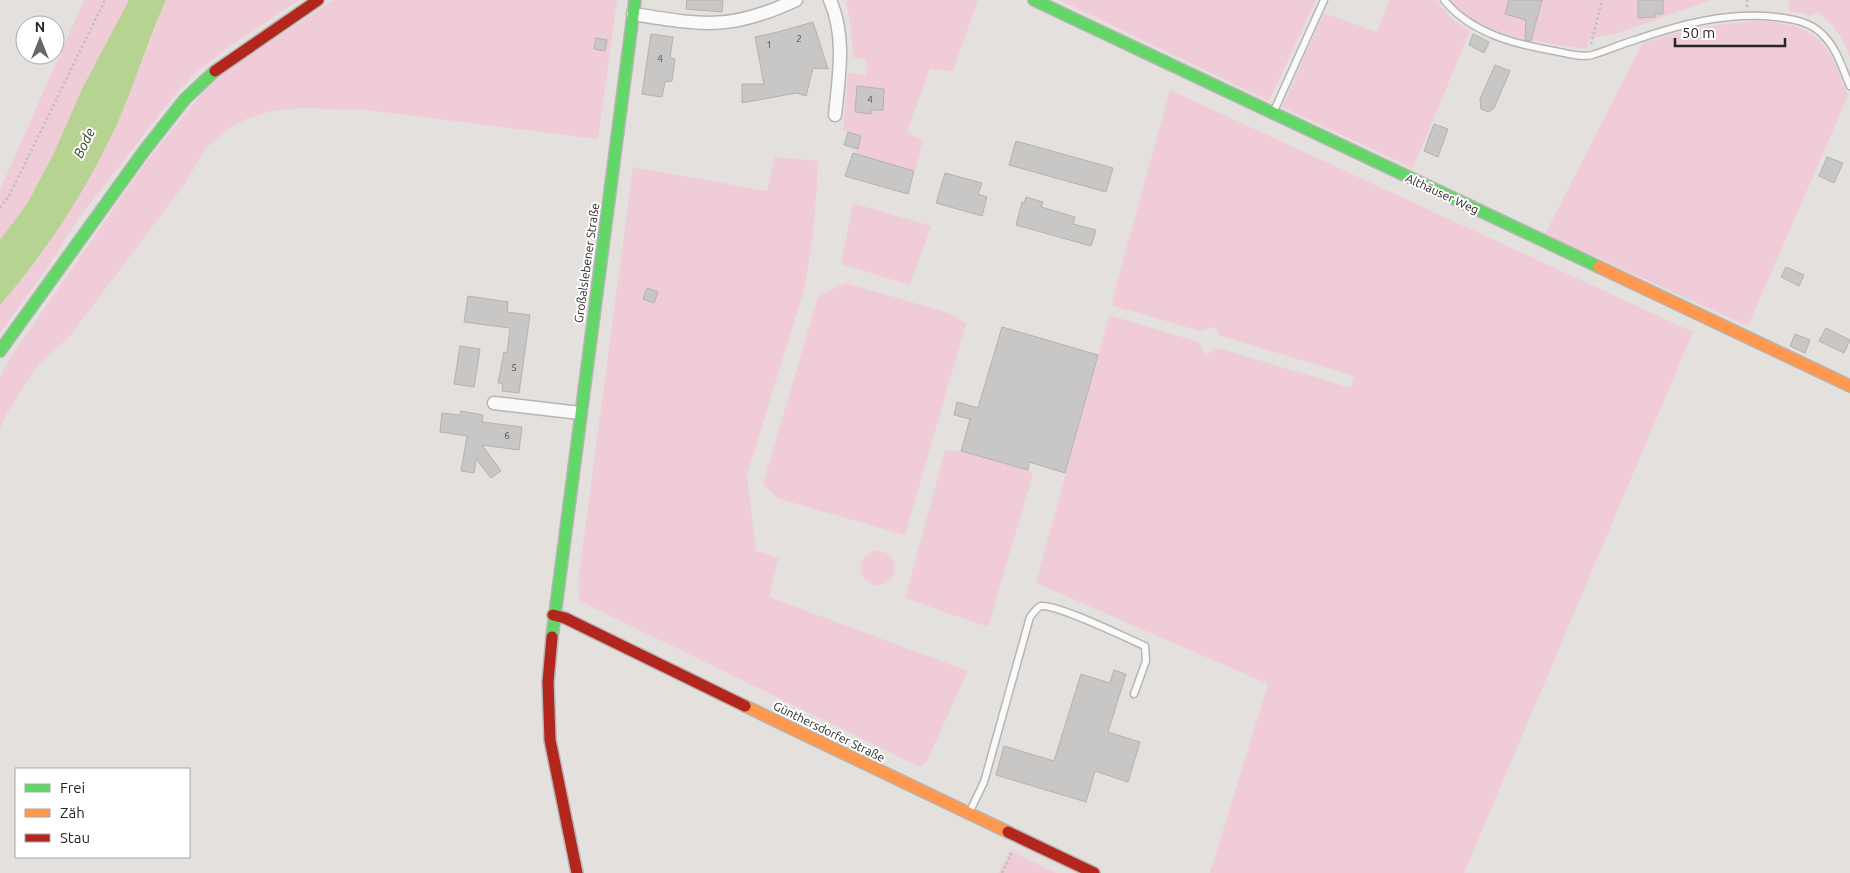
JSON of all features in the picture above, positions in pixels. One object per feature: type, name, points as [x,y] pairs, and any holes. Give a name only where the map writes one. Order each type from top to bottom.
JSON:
[{"type":"street","points":[[0,351],[144,151],[185,99],[222,64],[318,0]]},
{"type":"street","name":"Großalslebener Straße","points":[[577,873],[550,740],[548,682],[553,615],[635,0]]},
{"type":"street","points":[[633,14],[683,22],[723,24],[759,17],[796,0]]},
{"type":"street","points":[[830,0],[837,23],[840,48],[835,115]]},
{"type":"street","name":"Althäuser Weg","points":[[1034,0],[1850,386]]},
{"type":"street","points":[[494,403],[580,413]]},
{"type":"street","name":"Günthersdorfer Straße","points":[[553,615],[565,618],[969,815],[1094,873]]},
{"type":"lane","points":[[1273,114],[1324,0]]},
{"type":"lane","points":[[1444,0],[1463,20],[1504,39],[1529,47],[1571,55],[1591,55],[1705,19],[1744,16],[1787,18],[1802,22],[1824,35],[1832,47],[1850,86]]},
{"type":"lane","points":[[969,815],[984,782],[1030,617],[1038,608],[1042,606],[1060,610],[1145,646],[1146,660],[1134,694]]},
{"type":"path","points":[[0,208],[10,194],[105,0]]},
{"type":"path","points":[[1591,55],[1592,39],[1602,0]]},
{"type":"path","points":[[1002,873],[1018,838]]},
{"type":"shaded area","points":[[84,0],[129,0],[82,89],[54,153],[27,204],[0,240],[0,190],[55,65],[65,65],[65,43]]},
{"type":"shaded area","points":[[166,0],[299,0],[226,49],[196,72],[173,97],[79,218],[45,271],[0,333],[0,305],[41,255],[94,169],[117,124]]},
{"type":"shaded area","points":[[334,0],[617,0],[598,139],[368,110],[301,108],[272,111],[248,118],[228,129],[205,149],[186,182],[69,337],[37,366],[4,418],[0,431],[0,378],[10,358],[146,162],[204,91],[231,68]]},
{"type":"shaded area","points":[[846,0],[978,0],[953,71],[930,69],[907,131],[923,142],[915,171],[853,153],[858,149],[861,136],[843,131],[848,73],[866,75],[867,60],[853,57]]},
{"type":"shaded area","points":[[1060,0],[1316,0],[1269,101]]},
{"type":"shaded area","points":[[1389,0],[1436,0],[1452,19],[1470,31],[1413,168],[1282,107],[1324,13],[1377,32]]},
{"type":"shaded area","points":[[1450,0],[1711,0],[1618,33],[1589,39],[1587,49],[1531,41],[1496,31],[1464,13]]},
{"type":"shaded area","points":[[1790,0],[1850,0],[1850,57],[1841,38],[1818,12],[1808,17],[1804,13],[1788,11]]},
{"type":"shaded area","points":[[1762,21],[1798,27],[1820,41],[1835,63],[1848,96],[1748,326],[1545,234],[1642,44],[1672,34],[1701,28],[1731,23]]},
{"type":"shaded area","points":[[1170,90],[1693,332],[1464,873],[1210,873],[1268,684],[1036,583],[1109,315],[1198,342],[1206,355],[1218,348],[1351,388],[1354,376],[1221,336],[1214,327],[1200,331],[1111,305]]},
{"type":"shaded area","points":[[775,157],[818,161],[814,227],[803,293],[747,475],[756,551],[778,558],[769,597],[968,671],[926,763],[920,767],[580,601],[578,585],[582,552],[633,167],[767,191]]},
{"type":"shaded area","points":[[853,203],[931,226],[910,285],[841,264]]},
{"type":"shaded area","points":[[845,283],[949,313],[966,324],[905,535],[777,498],[763,484],[818,297]]},
{"type":"shaded area","points":[[945,451],[961,451],[1028,470],[1033,474],[988,627],[905,598]]},
{"type":"shaded area","points":[[878,551],[885,552],[890,556],[894,561],[894,575],[890,580],[885,584],[878,585],[871,584],[866,580],[862,575],[861,568],[862,561],[866,556],[871,552]]},
{"type":"shaded area","points":[[1009,851],[1015,853],[1056,873],[999,873]]},
{"type":"water","name":"Bode","points":[[129,0],[166,0],[117,124],[93,172],[65,219],[34,263],[0,305],[0,240],[27,204],[54,153],[82,89]]},
{"type":"building","points":[[687,0],[723,0],[722,12],[686,9]]},
{"type":"building","points":[[1509,0],[1542,0],[1531,41],[1525,40],[1526,20],[1505,14]]},
{"type":"building","points":[[1638,0],[1663,0],[1663,14],[1655,14],[1655,17],[1638,18]]},
{"type":"building","points":[[813,22],[828,69],[813,68],[806,96],[796,93],[742,103],[742,84],[764,84],[755,37]]},
{"type":"building","points":[[651,34],[673,37],[670,58],[675,59],[672,81],[665,82],[662,97],[642,94]]},
{"type":"building","points":[[1473,34],[1489,42],[1484,53],[1469,45]]},
{"type":"building","points":[[596,38],[607,40],[605,51],[594,49]]},
{"type":"building","points":[[1495,65],[1510,71],[1494,108],[1489,112],[1481,109],[1480,99]]},
{"type":"building","points":[[857,86],[884,89],[883,110],[871,110],[871,114],[855,112]]},
{"type":"building","points":[[1434,124],[1448,129],[1438,157],[1424,151]]},
{"type":"building","points":[[848,132],[861,136],[858,149],[844,145]]},
{"type":"building","points":[[1016,141],[1113,168],[1106,192],[1009,165]]},
{"type":"building","points":[[853,153],[914,171],[908,194],[845,176]]},
{"type":"building","points":[[1827,157],[1843,163],[1834,183],[1819,176]]},
{"type":"building","points":[[945,173],[982,183],[978,194],[987,197],[982,216],[936,203]]},
{"type":"building","points":[[1026,197],[1043,202],[1041,207],[1075,217],[1073,224],[1096,230],[1091,246],[1016,225],[1022,202],[1024,203]]},
{"type":"building","points":[[1786,267],[1804,275],[1799,286],[1781,277]]},
{"type":"building","points":[[647,288],[658,292],[654,303],[643,299]]},
{"type":"building","points":[[468,296],[508,302],[507,312],[530,315],[519,393],[502,391],[503,384],[498,383],[504,352],[507,353],[510,328],[464,322]]},
{"type":"building","points":[[1002,327],[1098,355],[1065,473],[1029,462],[1028,470],[961,451],[970,419],[954,415],[957,402],[978,408]]},
{"type":"building","points":[[1826,328],[1850,340],[1844,353],[1819,341]]},
{"type":"building","points":[[1795,334],[1810,340],[1805,353],[1790,346]]},
{"type":"building","points":[[460,346],[480,349],[474,387],[454,384]]},
{"type":"building","points":[[461,411],[483,415],[482,422],[522,427],[519,450],[482,445],[501,471],[491,478],[476,459],[474,473],[461,471],[467,436],[440,432],[442,413],[460,415]]},
{"type":"building","points":[[1114,670],[1126,674],[1108,732],[1140,742],[1128,782],[1095,771],[1086,802],[996,775],[1004,746],[1054,761],[1081,674],[1110,683]]},
{"type":"traffic: fast","points":[[552,637],[635,0]]},
{"type":"traffic: fast","points":[[1034,0],[1599,267]]},
{"type":"traffic: fast","points":[[0,351],[144,151],[185,99],[215,71]]},
{"type":"traffic: slow","points":[[1599,267],[1850,386]]},
{"type":"traffic: slow","points":[[745,706],[1008,832]]},
{"type":"traffic: jam","points":[[215,71],[318,0]]},
{"type":"traffic: jam","points":[[553,615],[565,618],[745,706]]},
{"type":"traffic: jam","points":[[552,637],[548,682],[550,740],[577,873]]},
{"type":"traffic: jam","points":[[1008,832],[1094,873]]}]
